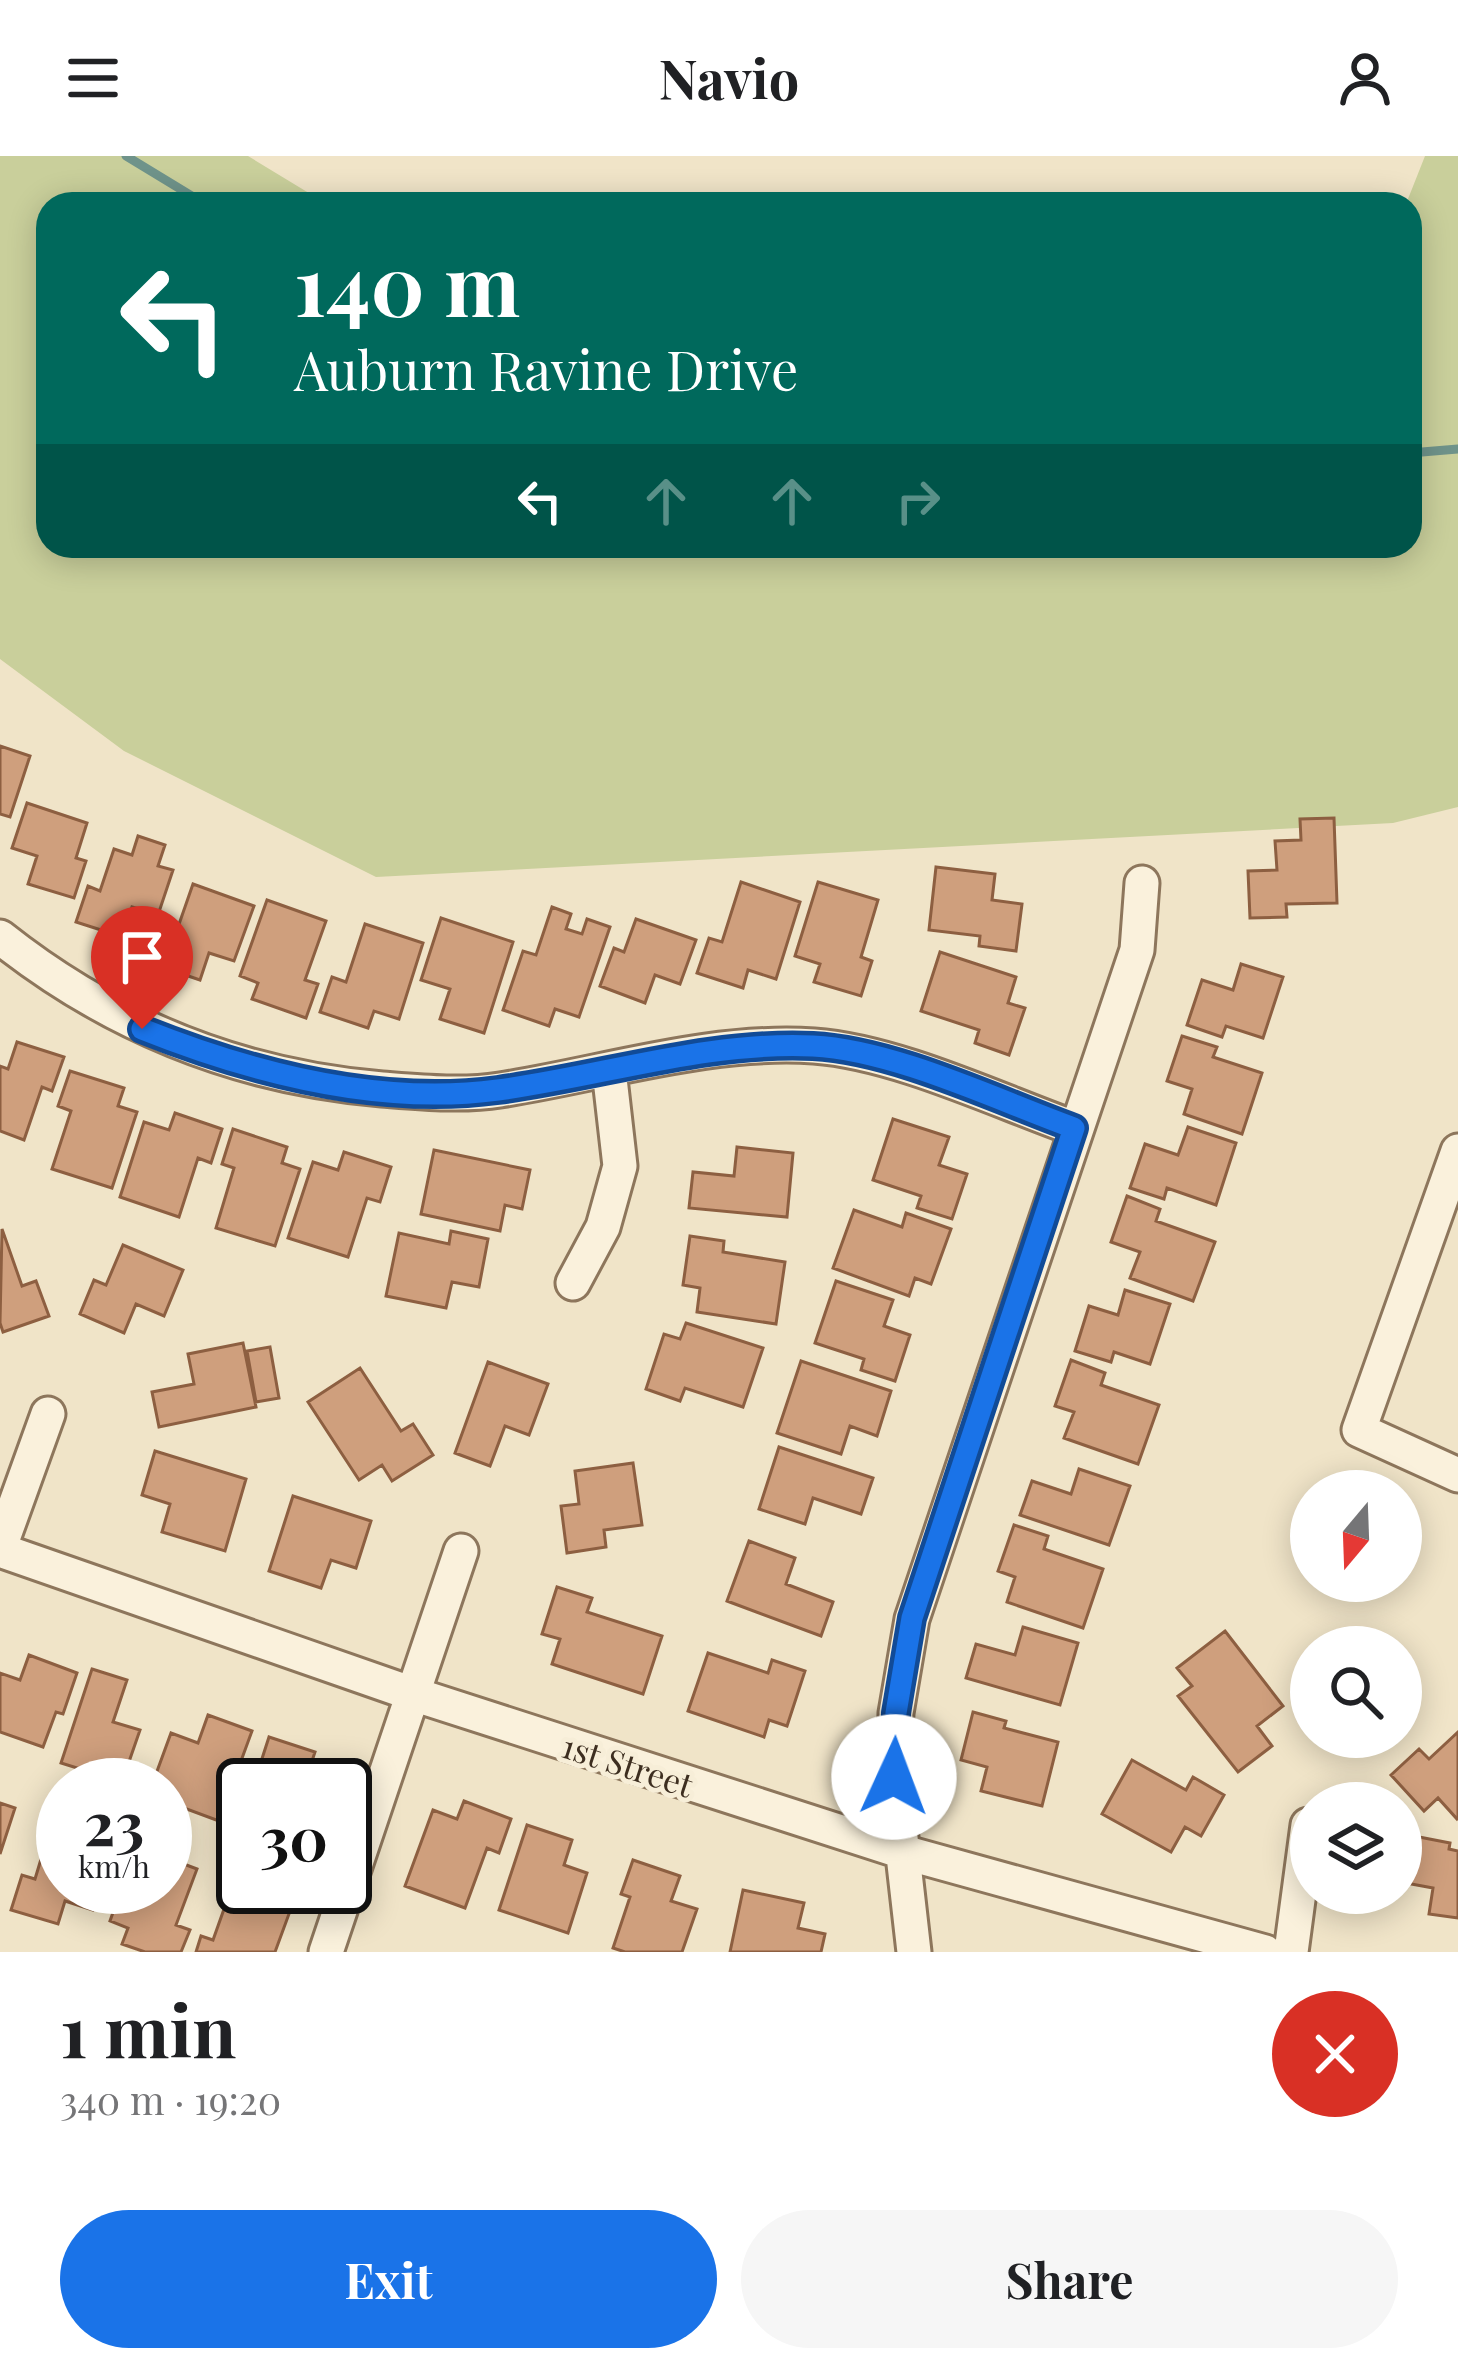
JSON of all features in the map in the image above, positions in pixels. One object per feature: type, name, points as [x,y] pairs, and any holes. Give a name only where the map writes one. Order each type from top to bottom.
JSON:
[{"type":"street","points":[[914,1952],[894,1777],[896,1713],[912,1618],[1137,950],[1142,883]]},
{"type":"street","points":[[0,937],[84,998],[142,1029],[260,1070],[340,1085],[425,1092],[494,1091],[742,1046],[818,1046],[889,1061],[1074,1128]]},
{"type":"street","points":[[573,1283],[603,1227],[620,1166],[608,1070]]},
{"type":"street","points":[[1458,1151],[1359,1430],[1458,1475]]},
{"type":"street","points":[[0,1548],[48,1414]]},
{"type":"street","name":"1st Street","points":[[0,1548],[413,1694],[903,1852],[1265,1952]]},
{"type":"street","points":[[326,1952],[461,1552]]},
{"type":"street","points":[[1291,1952],[1296,1914]]},
{"type":"green space","points":[[0,156],[248,156],[307,192],[36,192],[36,558],[1422,558],[1422,192],[1411,192],[1425,156],[1458,156],[1458,807],[1393,823],[376,877],[124,751],[0,659]]},
{"type":"building","points":[[0,746],[30,756],[10,817],[0,814]]},
{"type":"building","points":[[27,803],[87,823],[76,858],[86,861],[74,898],[28,884],[37,856],[12,848]]},
{"type":"building","points":[[1334,818],[1337,903],[1286,904],[1287,917],[1250,918],[1248,871],[1277,870],[1275,841],[1301,840],[1300,819]]},
{"type":"building","points":[[138,836],[165,845],[158,866],[173,870],[158,915],[132,907],[123,937],[76,922],[88,886],[100,891],[114,849],[132,855]]},
{"type":"building","points":[[936,867],[995,874],[992,900],[1022,904],[1016,951],[979,946],[980,936],[929,930]]},
{"type":"building","points":[[741,882],[800,902],[776,979],[748,970],[743,988],[697,973],[709,938],[722,942]]},
{"type":"building","points":[[818,882],[878,900],[861,957],[872,961],[861,996],[814,982],[820,964],[795,956]]},
{"type":"building","points":[[193,884],[254,906],[234,961],[209,953],[200,980],[153,964],[166,927],[177,930]]},
{"type":"building","points":[[267,900],[326,921],[305,980],[318,984],[306,1018],[252,999],[258,983],[240,976]]},
{"type":"building","points":[[552,907],[571,914],[566,929],[582,934],[587,919],[610,927],[579,1017],[555,1009],[549,1026],[503,1010],[523,951],[536,955]]},
{"type":"building","points":[[441,918],[513,942],[484,1033],[440,1019],[450,989],[421,980]]},
{"type":"building","points":[[636,919],[696,940],[680,984],[655,975],[645,1003],[600,986],[614,948],[624,952]]},
{"type":"building","points":[[365,924],[423,943],[399,1019],[374,1011],[368,1028],[320,1012],[332,977],[346,982]]},
{"type":"building","points":[[940,952],[1016,977],[1008,1003],[1025,1008],[1009,1055],[975,1043],[979,1030],[921,1011]]},
{"type":"building","points":[[1241,964],[1283,977],[1263,1038],[1226,1026],[1222,1037],[1187,1025],[1202,980],[1233,990]]},
{"type":"building","points":[[1182,1036],[1217,1047],[1213,1057],[1262,1073],[1242,1134],[1184,1114],[1192,1089],[1167,1081]]},
{"type":"building","points":[[17,1042],[64,1057],[52,1091],[42,1087],[24,1140],[0,1131],[0,1066],[8,1069]]},
{"type":"building","points":[[70,1071],[124,1088],[118,1106],[137,1112],[112,1188],[52,1169],[71,1111],[58,1106]]},
{"type":"building","points":[[175,1113],[222,1129],[211,1163],[198,1158],[179,1217],[120,1197],[144,1122],[169,1130]]},
{"type":"building","points":[[893,1119],[949,1137],[939,1165],[967,1174],[952,1219],[917,1208],[921,1196],[873,1180]]},
{"type":"building","points":[[1188,1127],[1236,1143],[1216,1205],[1167,1188],[1164,1199],[1130,1188],[1145,1144],[1178,1155]]},
{"type":"building","points":[[233,1129],[287,1147],[282,1163],[300,1169],[275,1246],[216,1228],[234,1168],[222,1164]]},
{"type":"building","points":[[737,1147],[793,1153],[787,1217],[689,1208],[693,1172],[734,1176]]},
{"type":"building","points":[[434,1150],[530,1170],[522,1209],[505,1205],[500,1231],[421,1214]]},
{"type":"building","points":[[344,1152],[391,1167],[380,1202],[367,1198],[348,1257],[288,1238],[313,1162],[338,1170]]},
{"type":"building","points":[[1127,1196],[1160,1209],[1156,1221],[1215,1242],[1193,1301],[1130,1278],[1140,1252],[1111,1242]]},
{"type":"building","points":[[854,1210],[902,1227],[906,1213],[951,1229],[931,1284],[915,1278],[909,1296],[833,1268]]},
{"type":"building","points":[[2,1229],[22,1286],[36,1281],[49,1316],[3,1332],[0,1323]]},
{"type":"building","points":[[451,1231],[488,1239],[479,1287],[452,1282],[446,1308],[386,1296],[399,1233],[449,1244]]},
{"type":"building","points":[[690,1236],[724,1241],[723,1252],[785,1262],[776,1324],[697,1312],[700,1288],[683,1285]]},
{"type":"building","points":[[123,1245],[183,1270],[164,1316],[136,1304],[124,1333],[80,1314],[94,1280],[106,1285]]},
{"type":"building","points":[[836,1281],[893,1300],[884,1326],[910,1335],[895,1381],[861,1370],[864,1359],[815,1343]]},
{"type":"building","points":[[1125,1290],[1170,1304],[1150,1364],[1114,1352],[1111,1362],[1075,1351],[1089,1306],[1118,1315]]},
{"type":"building","points":[[686,1323],[763,1348],[743,1407],[685,1388],[680,1401],[646,1389],[664,1334],[680,1339]]},
{"type":"building","points":[[243,1343],[256,1407],[159,1427],[152,1392],[194,1384],[188,1354]]},
{"type":"building","points":[[270,1347],[279,1398],[256,1402],[247,1351]]},
{"type":"building","points":[[1071,1360],[1105,1373],[1101,1385],[1159,1405],[1138,1464],[1064,1438],[1074,1412],[1055,1406]]},
{"type":"building","points":[[801,1361],[891,1391],[877,1436],[850,1426],[841,1454],[777,1433]]},
{"type":"building","points":[[488,1362],[548,1384],[529,1435],[505,1426],[490,1466],[455,1453]]},
{"type":"building","points":[[360,1368],[401,1431],[413,1424],[433,1455],[392,1481],[382,1465],[359,1480],[308,1402]]},
{"type":"building","points":[[779,1447],[873,1478],[861,1514],[813,1498],[805,1524],[759,1509]]},
{"type":"building","points":[[155,1451],[246,1479],[225,1551],[162,1532],[170,1504],[142,1495]]},
{"type":"building","points":[[633,1463],[642,1525],[604,1530],[606,1547],[567,1553],[561,1506],[579,1504],[575,1471]]},
{"type":"building","points":[[1079,1469],[1130,1486],[1109,1545],[1020,1515],[1032,1481],[1071,1494]]},
{"type":"building","points":[[293,1496],[371,1521],[356,1568],[331,1560],[321,1588],[269,1571]]},
{"type":"building","points":[[1014,1525],[1048,1536],[1044,1549],[1103,1569],[1083,1628],[1007,1602],[1015,1577],[998,1571]]},
{"type":"building","points":[[749,1541],[795,1558],[786,1584],[833,1602],[821,1636],[727,1601]]},
{"type":"building","points":[[557,1587],[592,1598],[587,1612],[662,1636],[643,1694],[552,1664],[560,1639],[542,1634]]},
{"type":"building","points":[[1023,1627],[1078,1643],[1060,1705],[966,1678],[976,1644],[1015,1655]]},
{"type":"building","points":[[1225,1631],[1283,1706],[1257,1726],[1272,1746],[1238,1772],[1178,1696],[1192,1686],[1177,1668]]},
{"type":"building","points":[[708,1653],[768,1673],[772,1660],[805,1671],[787,1726],[769,1720],[764,1737],[688,1711]]},
{"type":"building","points":[[29,1655],[77,1673],[63,1714],[56,1712],[43,1747],[0,1732],[0,1673],[20,1680]]},
{"type":"building","points":[[92,1669],[127,1680],[113,1722],[140,1730],[130,1758],[63,1758]]},
{"type":"building","points":[[973,1712],[1006,1721],[1004,1728],[1058,1742],[1042,1806],[981,1791],[987,1767],[961,1760]]},
{"type":"building","points":[[208,1715],[252,1731],[242,1758],[216,1758],[216,1820],[192,1811],[192,1758],[162,1758],[171,1733],[198,1743]]},
{"type":"building","points":[[1458,1732],[1457,1819],[1438,1798],[1424,1811],[1422,1782],[1397,1782],[1391,1775],[1409,1758],[1422,1758],[1422,1752],[1429,1759]]},
{"type":"building","points":[[269,1737],[315,1752],[313,1758],[262,1758]]},
{"type":"building","points":[[1132,1760],[1186,1790],[1193,1777],[1224,1795],[1201,1836],[1185,1827],[1171,1852],[1102,1814]]},
{"type":"building","points":[[464,1801],[511,1819],[499,1853],[487,1848],[465,1908],[405,1886],[433,1810],[457,1819]]},
{"type":"building","points":[[0,1803],[15,1808],[0,1854]]},
{"type":"building","points":[[527,1825],[572,1840],[564,1865],[587,1873],[568,1933],[499,1910]]},
{"type":"building","points":[[1422,1838],[1450,1843],[1449,1849],[1458,1851],[1458,1918],[1429,1914],[1433,1888],[1422,1886]]},
{"type":"building","points":[[633,1860],[680,1876],[671,1901],[697,1909],[682,1952],[613,1948],[630,1897],[621,1894]]},
{"type":"building","points":[[22,1875],[35,1879],[36,1914],[61,1914],[58,1924],[11,1910]]},
{"type":"building","points":[[743,1890],[804,1903],[798,1928],[825,1934],[821,1952],[730,1952]]},
{"type":"building","points":[[112,1914],[180,1914],[176,1925],[190,1930],[181,1952],[145,1952],[122,1944],[128,1928],[110,1921]]},
{"type":"building","points":[[222,1914],[289,1914],[275,1952],[196,1952],[201,1936],[213,1940]]},
{"type":"waterway","points":[[126,156],[185,192]]},
{"type":"waterway","points":[[1422,452],[1458,449]]},
{"type":"route","points":[[142,1029],[260,1070],[340,1085],[425,1092],[494,1091],[742,1046],[818,1046],[889,1061],[1074,1128],[912,1618],[896,1713],[894,1777]]}]
